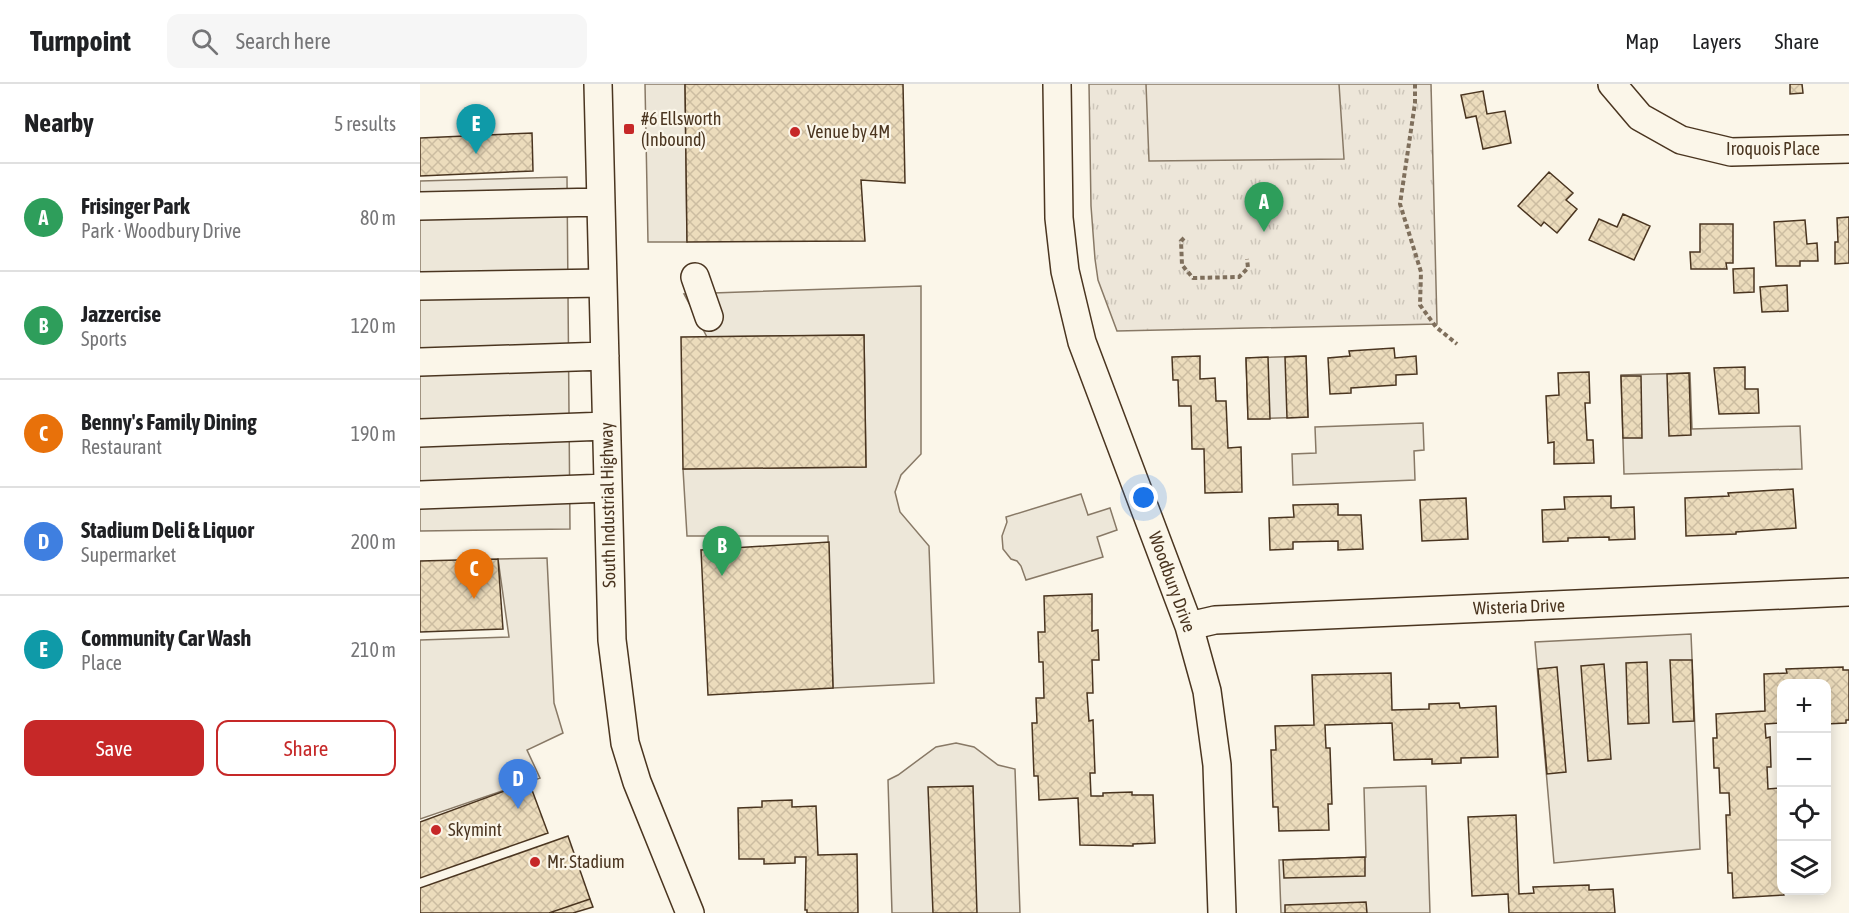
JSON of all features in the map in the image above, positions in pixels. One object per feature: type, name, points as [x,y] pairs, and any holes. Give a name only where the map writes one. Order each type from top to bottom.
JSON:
[{"type":"street","name":"South Industrial Highway","points":[[598,84],[612,640],[625,743],[637,782],[690,913]]},
{"type":"street","name":"Woodbury Drive","points":[[1057,84],[1060,235],[1070,298],[1082,342],[1189,626],[1207,691],[1217,765],[1222,913]]},
{"type":"street","name":"Iroquois Place","points":[[1612,84],[1640,117],[1681,140],[1731,152],[1849,148]]},
{"type":"street","points":[[420,206],[601,202]]},
{"type":"street","points":[[695,277],[709,317]]},
{"type":"street","points":[[420,286],[603,283]]},
{"type":"street","points":[[420,362],[605,356]]},
{"type":"street","points":[[420,433],[606,426]]},
{"type":"street","points":[[420,495],[607,488]]},
{"type":"street","name":"Wisteria Drive","points":[[1189,626],[1215,620],[1849,592]]},
{"type":"path","points":[[1415,84],[1415,103],[1400,204],[1421,272],[1420,305],[1436,327],[1458,344]]},
{"type":"path","points":[[1184,238],[1181,241],[1182,265],[1193,278],[1239,278],[1248,268],[1248,259]]},
{"type":"green space","points":[[1089,84],[1431,84],[1437,324],[1117,331],[1098,280],[1095,259],[1091,206]]},
{"type":"green space","points":[[1146,84],[1339,84],[1344,159],[1149,161]]},
{"type":"shaded area","points":[[645,84],[685,84],[687,242],[648,242]]},
{"type":"shaded area","points":[[567,177],[570,529],[420,531],[420,181]]},
{"type":"shaded area","points":[[921,286],[921,454],[901,475],[895,492],[900,512],[929,546],[934,683],[833,688],[828,536],[687,536],[683,469],[866,467],[864,335],[707,337],[684,294]]},
{"type":"shaded area","points":[[1306,356],[1308,417],[1248,419],[1246,358]]},
{"type":"shaded area","points":[[1690,373],[1692,429],[1800,426],[1802,469],[1624,474],[1621,375]]},
{"type":"shaded area","points":[[1423,423],[1424,450],[1414,451],[1415,480],[1293,485],[1292,454],[1316,453],[1315,427]]},
{"type":"shaded area","points":[[1081,494],[1088,515],[1110,508],[1117,530],[1097,537],[1103,557],[1026,580],[1021,566],[1003,549],[1002,536],[1007,522],[1006,517]]},
{"type":"shaded area","points":[[547,558],[554,703],[563,733],[527,750],[540,778],[420,819],[420,640],[509,637],[498,559]]},
{"type":"shaded area","points":[[1691,634],[1700,849],[1554,863],[1535,642]]},
{"type":"shaded area","points":[[956,743],[974,747],[998,765],[1015,769],[1020,913],[892,913],[888,780],[936,747]]},
{"type":"shaded area","points":[[1426,786],[1430,913],[1281,913],[1279,860],[1366,857],[1364,788]]},
{"type":"building","name":"Venue by 4M","points":[[685,84],[903,84],[905,183],[861,180],[865,241],[687,242]]},
{"type":"building","points":[[1790,84],[1802,84],[1803,93],[1790,94]]},
{"type":"building","points":[[1483,91],[1487,114],[1505,111],[1511,143],[1483,149],[1476,116],[1466,118],[1461,95]]},
{"type":"building","points":[[532,133],[533,171],[420,176],[420,138]]},
{"type":"building","points":[[1549,172],[1573,193],[1566,200],[1577,209],[1557,233],[1544,222],[1541,226],[1518,206]]},
{"type":"building","points":[[1623,214],[1650,226],[1634,260],[1589,240],[1599,219],[1617,227]]},
{"type":"building","points":[[1849,217],[1849,263],[1835,264],[1835,242],[1838,242],[1837,218]]},
{"type":"building","points":[[1805,220],[1807,244],[1817,243],[1818,261],[1800,261],[1800,266],[1776,266],[1774,222]]},
{"type":"building","points":[[1700,224],[1733,224],[1733,263],[1726,263],[1727,269],[1691,269],[1690,252],[1700,252]]},
{"type":"building","points":[[1754,268],[1754,292],[1734,293],[1733,269]]},
{"type":"building","points":[[1787,285],[1788,311],[1762,312],[1760,287]]},
{"type":"building","points":[[864,335],[866,467],[683,469],[681,337]]},
{"type":"building","points":[[1394,348],[1395,358],[1416,356],[1417,374],[1396,375],[1396,385],[1351,388],[1351,393],[1330,394],[1328,358],[1350,356],[1349,351]]},
{"type":"building","points":[[1200,356],[1200,379],[1215,378],[1216,401],[1226,401],[1228,448],[1241,447],[1242,492],[1205,493],[1204,449],[1192,449],[1191,406],[1179,406],[1178,380],[1173,380],[1172,357]]},
{"type":"building","points":[[1306,356],[1308,417],[1287,418],[1285,357]]},
{"type":"building","points":[[1268,357],[1270,419],[1248,419],[1246,358]]},
{"type":"building","points":[[1745,367],[1745,389],[1758,389],[1759,413],[1719,414],[1714,368]]},
{"type":"building","points":[[1589,372],[1590,403],[1585,403],[1587,440],[1593,440],[1594,463],[1554,464],[1554,442],[1548,443],[1546,396],[1559,395],[1558,373]]},
{"type":"building","points":[[1689,373],[1691,435],[1669,436],[1667,374]]},
{"type":"building","points":[[1621,376],[1641,376],[1642,438],[1623,438]]},
{"type":"building","points":[[1793,489],[1796,528],[1686,536],[1685,498]]},
{"type":"building","points":[[1611,496],[1611,508],[1634,507],[1635,539],[1568,538],[1568,541],[1543,542],[1542,510],[1565,509],[1564,497]]},
{"type":"building","points":[[1466,498],[1468,539],[1422,541],[1420,500]]},
{"type":"building","points":[[1338,504],[1338,515],[1361,515],[1363,549],[1338,550],[1338,541],[1293,542],[1293,549],[1270,550],[1269,518],[1294,517],[1293,505]]},
{"type":"building","points":[[829,542],[833,688],[708,695],[701,550]]},
{"type":"building","points":[[498,559],[503,629],[420,632],[420,561]]},
{"type":"building","points":[[1092,594],[1092,631],[1098,630],[1099,660],[1092,660],[1093,693],[1087,693],[1089,721],[1093,720],[1095,773],[1090,773],[1091,796],[1103,796],[1103,793],[1132,792],[1132,795],[1153,795],[1155,843],[1133,844],[1133,846],[1080,845],[1078,798],[1039,800],[1038,776],[1034,776],[1032,723],[1037,723],[1036,698],[1044,698],[1043,662],[1039,662],[1038,632],[1045,632],[1044,596]]},
{"type":"building","points":[[1670,660],[1692,660],[1694,721],[1673,722]]},
{"type":"building","points":[[1647,662],[1649,723],[1628,724],[1626,663]]},
{"type":"building","points":[[1604,664],[1611,759],[1588,761],[1581,666]]},
{"type":"building","points":[[1557,667],[1566,772],[1547,774],[1538,669]]},
{"type":"building","points":[[1843,667],[1843,670],[1849,670],[1849,720],[1846,720],[1846,723],[1831,724],[1831,679],[1777,679],[1777,723],[1765,724],[1766,738],[1770,737],[1771,767],[1767,767],[1768,789],[1777,788],[1777,895],[1784,895],[1733,898],[1732,873],[1728,873],[1726,815],[1730,815],[1729,793],[1720,793],[1719,768],[1714,768],[1713,738],[1717,738],[1716,714],[1765,711],[1764,674],[1787,673],[1786,669]]},
{"type":"building","points":[[1391,673],[1392,710],[1429,709],[1429,704],[1459,703],[1460,708],[1496,706],[1498,757],[1461,758],[1461,763],[1432,764],[1432,759],[1394,760],[1392,723],[1325,725],[1326,748],[1330,748],[1332,804],[1328,804],[1329,830],[1279,831],[1278,807],[1273,807],[1271,750],[1276,750],[1275,726],[1314,725],[1312,675]]},
{"type":"building","points":[[529,782],[548,833],[420,878],[420,822]]},
{"type":"building","points":[[973,786],[977,913],[933,913],[928,787]]},
{"type":"building","points":[[792,800],[792,807],[816,806],[818,855],[857,854],[858,913],[807,913],[805,910],[806,857],[795,857],[795,863],[764,864],[764,859],[739,859],[738,808],[762,807],[762,801]]},
{"type":"building","points":[[1516,815],[1519,894],[1534,893],[1533,887],[1589,885],[1589,890],[1613,889],[1615,913],[1509,913],[1508,894],[1472,896],[1468,817]]},
{"type":"building","name":"Mr. Stadium","points":[[568,836],[590,899],[549,913],[420,913],[420,888]]},
{"type":"building","points":[[1365,857],[1365,876],[1284,878],[1283,860]]},
{"type":"building","points":[[590,899],[593,907],[573,913],[549,913]]},
{"type":"building","points":[[1366,902],[1367,913],[1285,913],[1285,905]]},
{"type":"place","name":"#6 Ellsworth (Inbound)","points":[[629,129]]},
{"type":"place","name":"Venue by 4M","points":[[795,132]]},
{"type":"place","name":"Community Car Wash","points":[[476,154]]},
{"type":"place","name":"Frisinger Park","points":[[1264,232]]},
{"type":"place","name":"Jazzercise","points":[[722,576]]},
{"type":"place","name":"Benny's Family Dining","points":[[474,599]]},
{"type":"place","name":"Stadium Deli & Liquor","points":[[518,809]]},
{"type":"place","name":"Skymint","points":[[436,830]]},
{"type":"place","name":"Mr. Stadium","points":[[535,862]]}]
